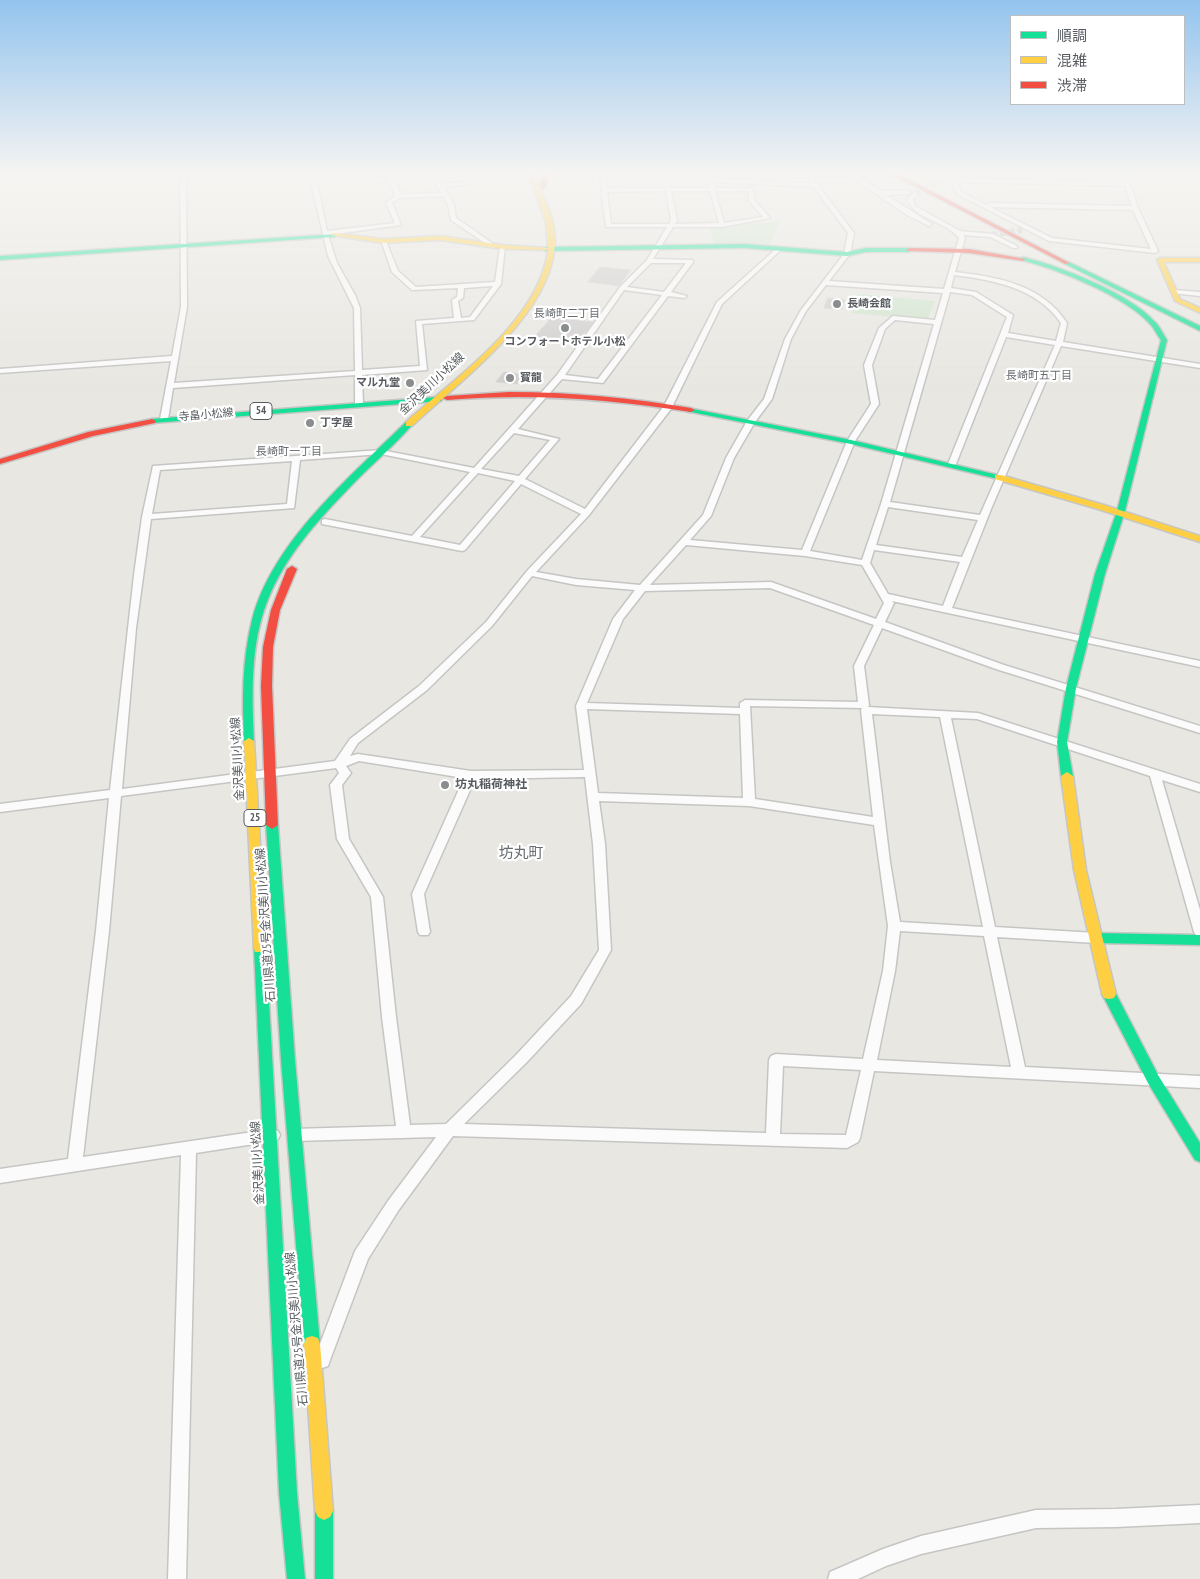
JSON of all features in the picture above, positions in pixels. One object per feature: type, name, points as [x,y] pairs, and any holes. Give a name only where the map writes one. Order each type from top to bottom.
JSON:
[{"type":"main road","points":[[0,258],[151,246]]},
{"type":"main road","points":[[497,246],[558,249],[744,246],[847,254],[866,250],[975,252],[1045,265],[1135,308],[1151,320],[1164,340],[1121,511],[1100,574],[1086,640],[1071,688],[1062,742],[1080,870],[1112,1000],[1153,1079],[1200,1156]]},
{"type":"main road","name":"金沢美川小松線","points":[[296,1579],[288,1493],[253,774],[247,692],[254,625],[267,589],[285,556],[314,520],[381,452],[434,400],[510,332],[528,310],[558,249],[557,246]]},
{"type":"main road","name":"石川県道25号金沢美川小松線","points":[[324,1579],[321,1432],[314,1380],[294,1135],[269,772],[267,715],[263,685],[270,623],[282,587],[296,560],[325,522],[447,398],[521,332],[539,310],[552,285],[558,246]]},
{"type":"main road","points":[[1032,246],[1200,329]]},
{"type":"main road","points":[[1044,246],[1200,322]]},
{"type":"main road","points":[[1200,260],[1160,260],[1177,300],[1200,311]]},
{"type":"main road","name":"寺畠小松線","points":[[0,462],[91,434],[164,419],[447,398],[546,394],[585,395],[751,421],[952,464],[1003,476],[1121,511],[1200,539]]},
{"type":"main road","points":[[1096,938],[1200,940]]},
{"type":"street","points":[[164,419],[184,307],[184,246]]},
{"type":"street","points":[[329,246],[340,278],[354,295],[357,308],[359,404]]},
{"type":"street","points":[[384,246],[395,272],[414,289],[498,284]]},
{"type":"street","points":[[314,1380],[361,1256],[449,1130],[521,1059],[576,1000],[605,950],[594,797],[582,706],[618,619],[642,588],[707,516],[730,458],[751,421],[768,399],[777,368],[803,311],[847,254],[849,246]]},
{"type":"street","points":[[865,563],[885,504],[960,246]]},
{"type":"street","points":[[966,246],[965,249],[974,250],[975,252]]},
{"type":"street","points":[[1105,246],[1155,251],[1153,246]]},
{"type":"street","points":[[170,386],[424,368],[418,322],[472,319],[498,284],[503,247]]},
{"type":"street","points":[[414,539],[546,394],[622,288],[649,260],[657,248]]},
{"type":"street","points":[[339,764],[354,741],[423,688],[489,624],[530,573],[586,513],[668,407],[720,303],[780,248]]},
{"type":"street","points":[[560,377],[600,381],[691,261],[649,260]]},
{"type":"street","points":[[946,610],[982,518],[1003,476],[1059,343],[1064,323],[1059,311],[1009,283],[986,277],[951,273]]},
{"type":"street","points":[[825,283],[974,293],[1011,316],[952,464]]},
{"type":"street","points":[[458,320],[455,300],[460,298],[461,286]]},
{"type":"street","points":[[622,288],[684,296]]},
{"type":"street","points":[[1174,292],[1200,294]]},
{"type":"street","points":[[805,553],[851,441],[875,404],[868,365],[882,328],[893,318],[937,322]]},
{"type":"street","points":[[1005,335],[1200,366]]},
{"type":"street","points":[[0,371],[176,358]]},
{"type":"street","points":[[325,522],[462,548],[555,439],[513,430]]},
{"type":"street","points":[[74,1164],[106,898],[113,794],[146,517],[156,468],[381,452],[519,479],[586,513]]},
{"type":"street","points":[[146,517],[291,506],[296,459]]},
{"type":"street","points":[[885,504],[982,518]]},
{"type":"street","points":[[684,542],[805,553],[865,563]]},
{"type":"street","points":[[872,547],[965,560]]},
{"type":"street","points":[[748,802],[746,703],[864,705],[859,666],[888,602],[865,563]]},
{"type":"street","points":[[530,573],[576,582],[642,588],[771,586],[878,622],[1000,667],[1200,730]]},
{"type":"street","points":[[884,596],[1200,664]]},
{"type":"street","points":[[582,706],[745,711]]},
{"type":"street","points":[[0,1176],[270,1135],[449,1130],[773,1138],[847,1142],[853,1138],[870,1065],[889,971],[894,926],[879,822],[866,710],[978,716],[1200,788]]},
{"type":"street","points":[[945,715],[1019,1072]]},
{"type":"street","points":[[0,808],[339,764],[358,757],[471,775],[590,773]]},
{"type":"street","points":[[339,764],[345,773],[336,785],[343,839],[377,898],[389,1017],[404,1131]]},
{"type":"street","points":[[1155,774],[1200,932]]},
{"type":"street","points":[[424,932],[418,894],[471,775]]},
{"type":"street","points":[[594,797],[748,802],[879,822]]},
{"type":"street","points":[[894,926],[990,930],[1096,938]]},
{"type":"street","points":[[773,1138],[776,1060],[1200,1082]]},
{"type":"street","points":[[177,1579],[189,1148]]},
{"type":"street","points":[[837,1579],[883,1558],[921,1544],[1036,1519],[1200,1514]]},
{"type":"green space","points":[[858,294],[935,301],[927,320],[852,313]]},
{"type":"building","points":[[600,267],[631,270],[619,286],[588,282]]},
{"type":"building","name":"長崎会館","points":[[828,298],[845,300],[842,309],[824,308]]},
{"type":"building","name":"コンフォートホテル小松","points":[[552,317],[593,322],[576,344],[532,340]]},
{"type":"building","name":"寳龍","points":[[504,372],[524,374],[517,384],[496,382]]},
{"type":"traffic: fast","points":[[0,258],[179,246]]},
{"type":"traffic: fast","points":[[546,249],[744,246],[847,254],[866,250],[909,250]]},
{"type":"traffic: fast","points":[[1023,259],[1070,275],[1128,304],[1151,321],[1164,340],[1121,511],[1100,574],[1071,688],[1062,742],[1067,776]]},
{"type":"traffic: fast","points":[[1067,263],[1200,329]]},
{"type":"traffic: fast","points":[[152,421],[438,399]]},
{"type":"traffic: fast","points":[[691,410],[851,442],[998,477]]},
{"type":"traffic: fast","points":[[249,741],[248,688],[250,653],[262,602],[273,578],[288,555],[326,507],[409,424]]},
{"type":"traffic: fast","points":[[272,825],[288,1060],[312,1344]]},
{"type":"traffic: fast","points":[[1096,938],[1200,940]]},
{"type":"traffic: fast","points":[[260,949],[288,1493],[296,1579]]},
{"type":"traffic: fast","points":[[1109,994],[1153,1079],[1200,1156]]},
{"type":"traffic: fast","points":[[324,1511],[324,1579]]},
{"type":"traffic: slow","points":[[494,246],[546,249]]},
{"type":"traffic: slow","points":[[409,424],[499,342],[520,317],[538,292],[549,267],[551,246]]},
{"type":"traffic: slow","points":[[1200,260],[1160,260],[1177,300],[1200,311]]},
{"type":"traffic: slow","points":[[998,477],[1101,507],[1200,539]]},
{"type":"traffic: slow","points":[[249,741],[260,949]]},
{"type":"traffic: slow","points":[[1067,776],[1080,870],[1109,994]]},
{"type":"traffic: slow","points":[[312,1344],[324,1511]]},
{"type":"traffic: jam","points":[[1033,246],[1067,263]]},
{"type":"traffic: jam","points":[[909,250],[969,251],[1023,259]]},
{"type":"traffic: jam","points":[[447,398],[509,394],[569,395],[599,397],[691,410]]},
{"type":"traffic: jam","points":[[0,462],[91,434],[152,421]]},
{"type":"traffic: jam","points":[[272,825],[266,686],[268,647],[276,610],[292,569]]},
{"type":"place","name":"長崎会館","points":[[837,304]]},
{"type":"place","name":"コンフォートホテル小松","points":[[565,328]]},
{"type":"place","name":"寳龍","points":[[510,378]]},
{"type":"place","name":"マル九堂","points":[[410,383]]},
{"type":"place","name":"丁字屋","points":[[310,423]]},
{"type":"place","name":"坊丸稲荷神社","points":[[445,785]]},
{"type":"district","name":"長崎町二丁目","points":[[567,314]]},
{"type":"district","name":"長崎町五丁目","points":[[1039,376]]},
{"type":"district","name":"長崎町一丁目","points":[[289,452]]},
{"type":"district","name":"坊丸町","points":[[521,854]]}]
